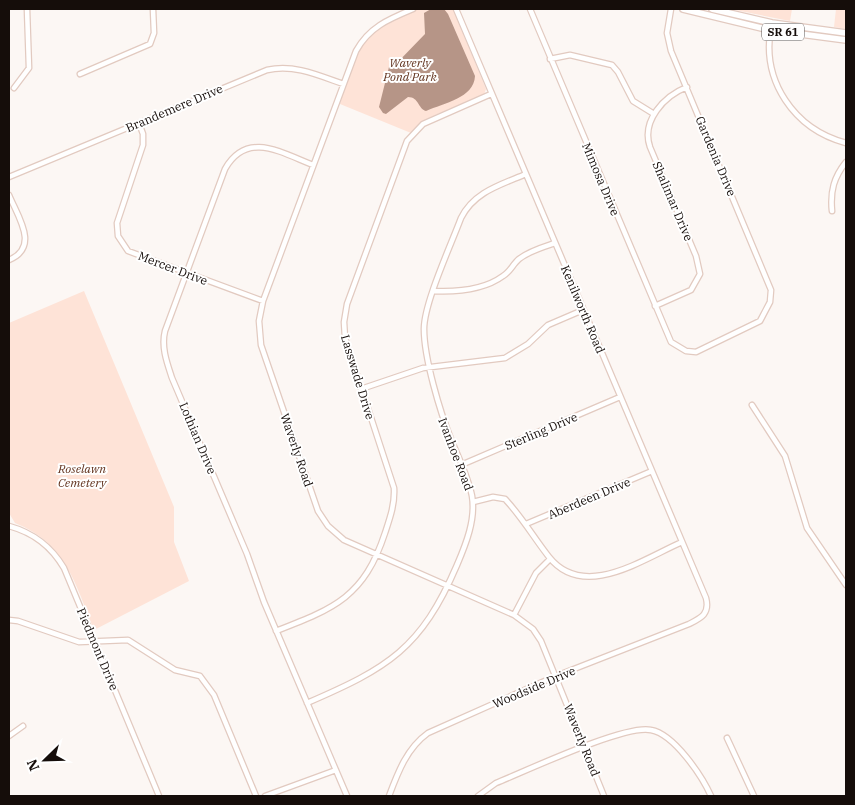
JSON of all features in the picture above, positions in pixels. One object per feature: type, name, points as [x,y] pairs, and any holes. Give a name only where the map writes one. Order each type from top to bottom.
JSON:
[{"type":"main road","name":"SR 61","points":[[683,9],[770,30],[846,40]]},
{"type":"main road","name":"SR 61","points":[[712,9],[772,23],[846,33]]},
{"type":"street","points":[[14,88],[29,68],[27,9]]},
{"type":"street","points":[[80,74],[150,44],[154,33],[153,9]]},
{"type":"street","name":"Waverly Road","points":[[413,9],[384,21],[367,34],[356,51],[263,301],[259,321],[261,345],[318,511],[328,526],[339,537],[514,615],[527,623],[538,635],[604,796]]},
{"type":"street","name":"Kenilworth Road","points":[[456,9],[706,598],[707,610]]},
{"type":"street","name":"Mimosa Drive","points":[[530,9],[655,306],[671,342],[677,348]]},
{"type":"street","name":"Gardenia Drive","points":[[671,9],[667,22],[668,40],[767,276],[771,290],[770,302],[760,321],[751,328],[696,352],[677,348]]},
{"type":"street","points":[[772,23],[770,30],[770,64],[776,81],[789,104],[804,122],[819,134],[846,144]]},
{"type":"street","points":[[550,59],[570,56],[612,65],[618,72],[633,101],[654,114],[664,101],[687,87]]},
{"type":"street","name":"Brandemere Drive","points":[[9,177],[274,68],[303,70],[343,84]]},
{"type":"street","name":"Lasswade Drive","points":[[276,631],[315,616],[346,598],[356,589],[378,556],[392,511],[394,488],[344,338],[344,316],[402,150],[423,124],[492,94]]},
{"type":"street","name":"Shalimar Drive","points":[[654,114],[648,133],[648,140],[696,256],[700,274],[691,290],[655,306]]},
{"type":"street","name":"Mercer Drive","points":[[139,124],[144,139],[118,218],[118,236],[128,250],[187,274],[263,301]]},
{"type":"street","name":"Lothian Drive","points":[[313,165],[258,146],[244,148],[236,154],[226,169],[165,331],[163,343],[165,359],[247,554],[276,631],[347,796]]},
{"type":"street","points":[[832,211],[832,187],[837,174],[846,162]]},
{"type":"street","name":"Ivanhoe Road","points":[[307,703],[368,675],[397,654],[431,617],[448,586],[467,539],[473,502],[462,465],[444,422],[431,367],[424,326],[434,291],[461,218],[469,204],[480,195],[526,174]]},
{"type":"street","points":[[9,195],[26,236],[26,243],[20,253],[9,260]]},
{"type":"street","points":[[434,291],[473,288],[488,284],[504,276],[517,260],[526,254],[555,242]]},
{"type":"street","points":[[361,389],[431,367],[494,361],[505,358],[528,344],[548,326],[583,310]]},
{"type":"street","name":"Sterling Drive","points":[[462,465],[620,398]]},
{"type":"street","points":[[752,405],[785,456],[807,528],[846,585]]},
{"type":"street","name":"Aberdeen Drive","points":[[526,524],[652,471]]},
{"type":"street","points":[[473,502],[493,497],[502,498],[526,524],[550,559],[559,568],[577,576],[598,577],[682,542]]},
{"type":"street","name":"Piedmont Drive","points":[[9,526],[38,538],[57,557],[64,568],[159,796]]},
{"type":"street","points":[[514,615],[536,573],[550,559]]},
{"type":"street","name":"Woodside Drive","points":[[388,796],[403,762],[416,744],[428,733],[556,676],[689,624],[704,616],[707,610]]},
{"type":"street","points":[[9,620],[18,621],[73,640],[95,642],[124,640],[134,642],[175,670],[202,678],[214,695],[256,796]]},
{"type":"street","points":[[9,736],[23,726]]},
{"type":"street","points":[[478,796],[496,783],[633,729],[655,731],[665,736],[689,762],[711,796]]},
{"type":"street","points":[[727,738],[754,796]]},
{"type":"street","points":[[265,796],[336,770]]},
{"type":"shaded area","points":[[431,9],[444,9],[448,14],[475,76],[473,83],[464,95],[426,111],[414,99],[408,97],[386,114],[383,113],[379,107],[389,67],[394,66],[425,34],[424,13]]},
{"type":"shaded area","points":[[836,9],[846,9],[846,29],[834,27]]},
{"type":"green space","name":"Waverly Pond Park","points":[[418,9],[453,9],[486,89],[484,95],[435,115],[411,133],[340,104],[357,54],[364,43],[384,26]]},
{"type":"green space","points":[[730,9],[792,9],[790,21]]},
{"type":"green space","name":"Roselawn Cemetery","points":[[84,291],[174,507],[174,542],[189,581],[94,630],[74,581],[57,553],[32,531],[15,523],[9,513],[9,323]]}]
